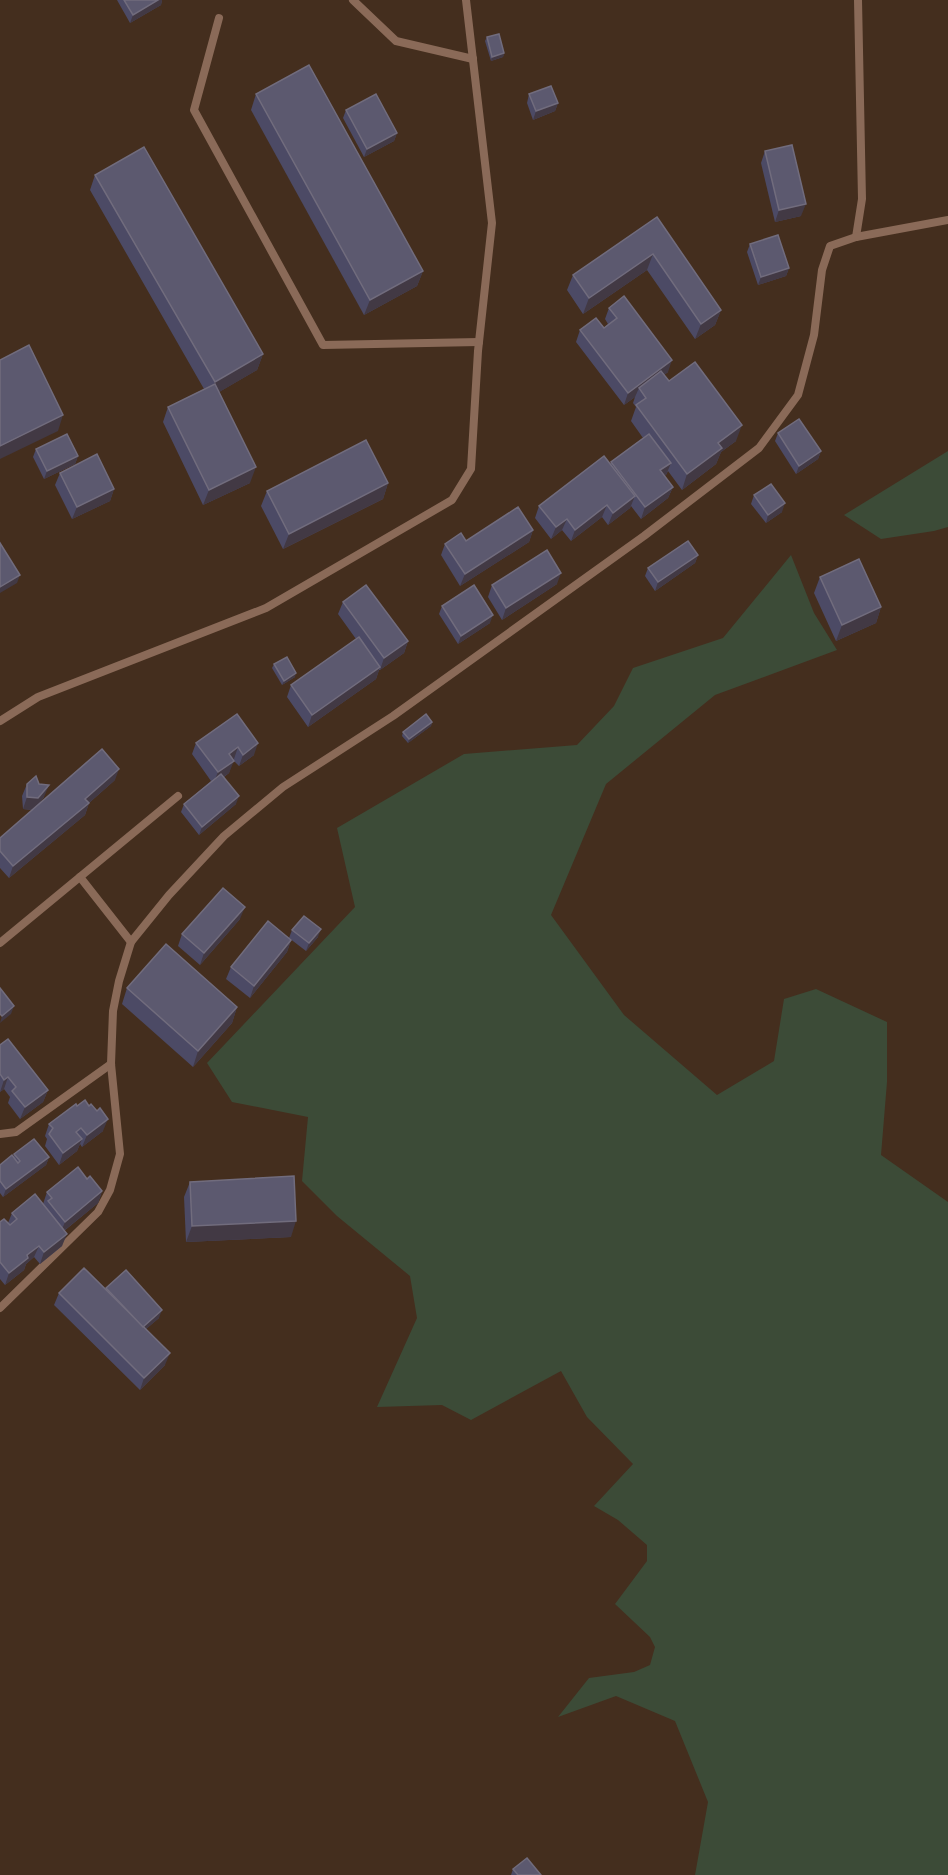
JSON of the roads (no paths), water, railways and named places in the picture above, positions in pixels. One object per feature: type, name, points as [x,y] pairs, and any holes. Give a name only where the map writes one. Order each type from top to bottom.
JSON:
[{"type":"lane","points":[[353,0],[396,40],[473,59]]},
{"type":"lane","points":[[0,721],[38,697],[266,608],[452,500],[471,469],[479,342],[492,223],[466,0]]},
{"type":"lane","points":[[856,237],[862,199],[858,0]]},
{"type":"lane","points":[[219,18],[194,110],[323,345],[479,342]]},
{"type":"lane","points":[[0,1308],[98,1212],[110,1190],[120,1154],[111,1064],[113,1011],[118,981],[132,942],[169,895],[224,836],[283,787],[403,709],[644,536],[759,448],[798,395],[814,335],[822,270],[830,246],[856,237],[948,220]]},
{"type":"lane","points":[[0,943],[178,796]]},
{"type":"lane","points":[[80,877],[132,942]]},
{"type":"lane","points":[[0,1134],[16,1132],[111,1064]]}]
